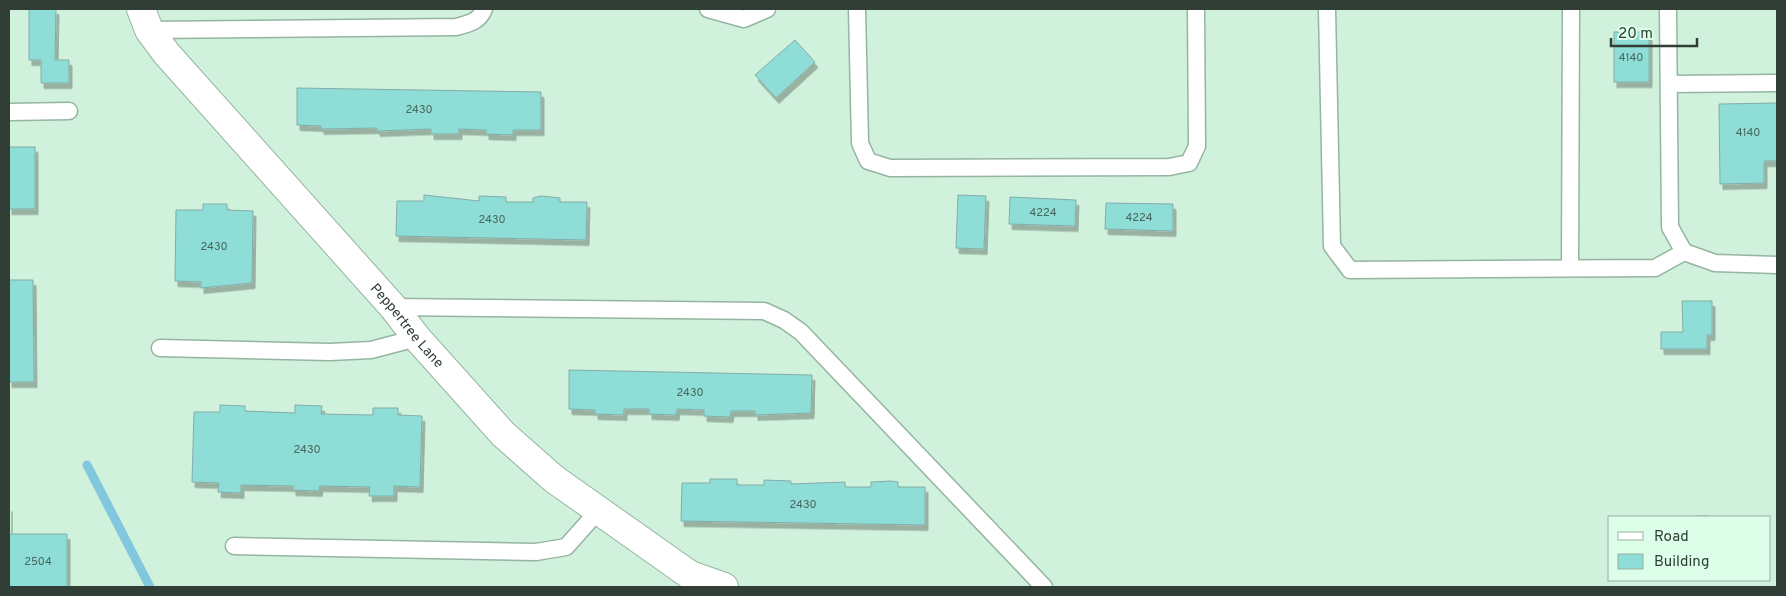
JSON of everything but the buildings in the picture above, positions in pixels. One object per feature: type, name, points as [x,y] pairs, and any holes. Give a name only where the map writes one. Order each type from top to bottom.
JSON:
[{"type":"street","name":"Peppertree Lane","points":[[145,19],[166,53],[394,307],[417,338],[503,434],[554,479],[690,576],[724,587]]},
{"type":"lane","points":[[145,19],[456,27],[474,23],[484,9]]},
{"type":"lane","points":[[708,9],[744,19],[766,9]]},
{"type":"lane","points":[[857,9],[860,143],[868,161],[890,168],[900,168],[1169,167],[1189,163],[1197,146],[1196,9]]},
{"type":"lane","points":[[1327,9],[1332,246],[1350,270],[1656,268],[1684,252]]},
{"type":"lane","points":[[1570,268],[1571,9]]},
{"type":"lane","points":[[1668,9],[1670,227],[1684,252],[1715,263],[1777,265]]},
{"type":"lane","points":[[1669,84],[1777,83]]},
{"type":"lane","points":[[9,112],[69,111]]},
{"type":"lane","points":[[394,307],[764,311],[784,320],[801,332],[1044,587]]},
{"type":"lane","points":[[160,348],[330,352],[371,350],[417,338]]},
{"type":"lane","points":[[234,546],[536,552],[566,547],[599,510]]},
{"type":"waterway","points":[[87,465],[150,587]]}]
